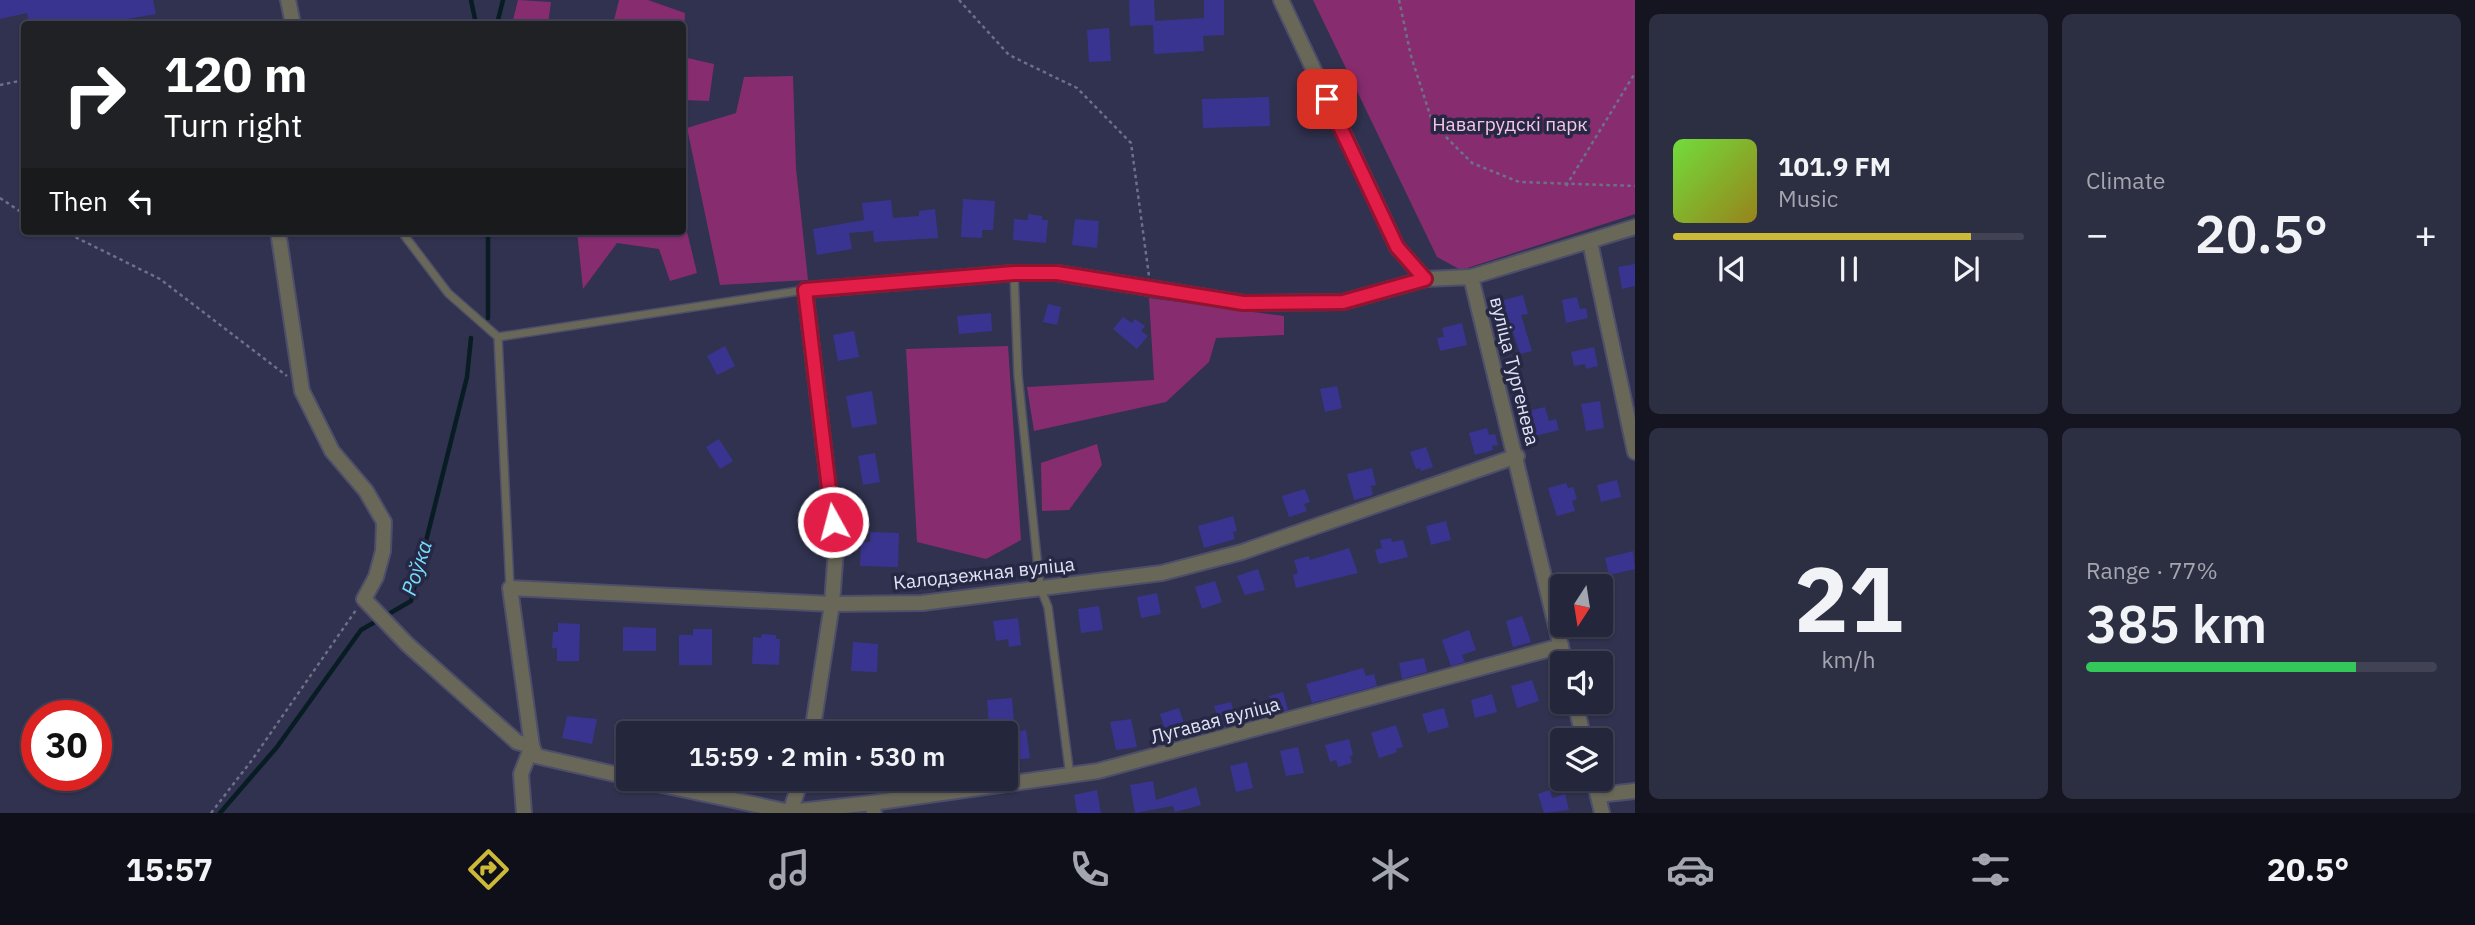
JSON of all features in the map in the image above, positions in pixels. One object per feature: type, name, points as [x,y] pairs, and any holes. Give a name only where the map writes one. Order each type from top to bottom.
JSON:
[{"type":"street","points":[[288,0],[292,21]]},
{"type":"street","points":[[1281,0],[1397,247],[1425,279]]},
{"type":"street","points":[[1471,277],[1635,227]]},
{"type":"street","points":[[279,235],[302,391],[332,452],[366,491],[384,522],[383,551],[376,578],[364,599],[407,644],[517,742],[532,746]]},
{"type":"street","points":[[1590,242],[1635,452]]},
{"type":"street","name":"вуліца Тургенева","points":[[805,290],[1014,273],[1057,273],[1243,303],[1343,302],[1425,279],[1471,277],[1517,456],[1562,651]]},
{"type":"street","points":[[805,290],[836,548],[832,604],[814,721]]},
{"type":"street","name":"Калодзежная вуліца","points":[[510,589],[832,604],[922,603],[1162,573],[1200,565],[1408,497],[1517,456]]},
{"type":"street","points":[[510,589],[532,746],[536,756],[616,775]]},
{"type":"street","name":"Лугавая вуліца","points":[[691,791],[790,812],[873,808],[1070,776],[1561,646]]},
{"type":"street","points":[[524,813],[521,774],[532,746]]},
{"type":"street","points":[[790,812],[797,791]]},
{"type":"street","points":[[1597,791],[1602,813]]},
{"type":"street","points":[[1598,794],[1635,791]]},
{"type":"lane","points":[[404,235],[448,293],[498,337],[510,589]]},
{"type":"lane","points":[[1014,273],[1018,375],[1040,587],[1048,607],[1070,776]]},
{"type":"lane","points":[[498,337],[805,290]]},
{"type":"path","points":[[959,0],[1009,54],[1077,88],[1131,143],[1150,286]]},
{"type":"path","points":[[1399,0],[1411,56],[1433,124],[1472,163],[1519,182],[1566,186],[1635,186]]},
{"type":"path","points":[[1566,186],[1635,74]]},
{"type":"path","points":[[0,85],[21,81]]},
{"type":"path","points":[[0,198],[21,212]]},
{"type":"path","points":[[71,235],[160,279],[281,371],[302,391]]},
{"type":"path","points":[[212,813],[253,760],[364,599]]},
{"type":"green space","points":[[518,0],[551,2],[548,21],[513,21]]},
{"type":"green space","points":[[619,0],[648,0],[685,13],[685,21],[614,21]]},
{"type":"green space","name":"Навагрудскі парк","points":[[1313,0],[1635,0],[1635,214],[1461,270],[1437,257]]},
{"type":"green space","points":[[686,58],[714,64],[709,101],[686,100]]},
{"type":"green space","points":[[793,76],[796,168],[808,280],[720,285],[687,128],[736,113],[744,77]]},
{"type":"green space","points":[[686,227],[697,273],[670,281],[659,249],[617,243],[583,289],[577,235],[686,235]]},
{"type":"green space","points":[[1149,298],[1284,316],[1284,335],[1216,338],[1209,362],[1166,402],[1034,431],[1027,387],[1154,380]]},
{"type":"green space","points":[[1008,346],[1021,540],[986,559],[917,542],[906,349]]},
{"type":"green space","points":[[1097,444],[1102,465],[1069,510],[1042,511],[1041,463]]},
{"type":"building","points":[[0,0],[153,0],[156,14],[115,21],[28,21],[27,13],[0,19]]},
{"type":"building","points":[[1129,0],[1154,0],[1155,21],[1204,18],[1204,0],[1224,0],[1224,35],[1203,36],[1204,51],[1154,54],[1153,25],[1130,26]]},
{"type":"building","points":[[1109,28],[1111,61],[1089,62],[1087,30]]},
{"type":"building","points":[[1269,97],[1270,126],[1203,128],[1202,99]]},
{"type":"building","points":[[963,199],[995,201],[993,230],[982,230],[982,238],[961,237]]},
{"type":"building","points":[[891,200],[893,218],[919,216],[919,211],[935,209],[938,238],[874,242],[873,231],[849,233],[852,249],[817,255],[813,229],[864,220],[862,203]]},
{"type":"building","points":[[1028,214],[1042,216],[1042,220],[1048,220],[1046,243],[1013,240],[1014,219],[1028,220]]},
{"type":"building","points":[[1075,219],[1099,221],[1097,248],[1072,245]]},
{"type":"building","points":[[1635,264],[1635,286],[1622,289],[1618,267]]},
{"type":"building","points":[[1523,295],[1528,314],[1521,315],[1532,351],[1520,354],[1500,301]]},
{"type":"building","points":[[1577,297],[1580,309],[1586,308],[1588,318],[1566,323],[1562,300]]},
{"type":"building","points":[[1048,304],[1061,307],[1057,325],[1043,322]]},
{"type":"building","points":[[991,313],[992,331],[959,334],[957,316]]},
{"type":"building","points":[[1123,317],[1132,323],[1135,319],[1145,326],[1141,331],[1148,336],[1137,349],[1113,329]]},
{"type":"building","points":[[1462,323],[1467,345],[1440,351],[1437,338],[1444,337],[1442,328]]},
{"type":"building","points":[[854,331],[859,357],[838,361],[833,335]]},
{"type":"building","points":[[725,346],[735,366],[717,375],[707,356]]},
{"type":"building","points":[[1594,347],[1598,366],[1586,369],[1585,364],[1574,366],[1571,352]]},
{"type":"building","points":[[1337,386],[1342,408],[1325,412],[1320,389]]},
{"type":"building","points":[[872,391],[877,424],[852,428],[846,396]]},
{"type":"building","points":[[1600,401],[1604,428],[1586,431],[1581,404]]},
{"type":"building","points":[[1545,407],[1549,421],[1556,419],[1559,430],[1535,436],[1528,411]]},
{"type":"building","points":[[1487,428],[1489,435],[1495,434],[1498,445],[1492,446],[1493,450],[1475,455],[1469,433]]},
{"type":"building","points":[[719,439],[733,461],[720,469],[706,447]]},
{"type":"building","points":[[1426,447],[1433,467],[1421,471],[1420,468],[1416,469],[1410,452]]},
{"type":"building","points":[[875,453],[880,482],[863,485],[858,456]]},
{"type":"building","points":[[1372,468],[1376,485],[1371,486],[1373,495],[1354,500],[1347,474]]},
{"type":"building","points":[[1617,480],[1621,497],[1601,502],[1597,485]]},
{"type":"building","points":[[1566,483],[1568,488],[1573,487],[1577,499],[1572,501],[1575,511],[1557,516],[1548,488]]},
{"type":"building","points":[[1305,489],[1310,502],[1304,504],[1307,511],[1289,517],[1282,496]]},
{"type":"building","points":[[1233,516],[1237,531],[1233,532],[1235,539],[1204,548],[1198,526]]},
{"type":"building","points":[[1446,521],[1451,540],[1431,545],[1426,526]]},
{"type":"building","points":[[870,532],[899,533],[898,567],[860,566],[861,542],[870,542]]},
{"type":"building","points":[[1391,538],[1392,542],[1403,540],[1408,557],[1379,564],[1375,550],[1382,548],[1380,540]]},
{"type":"building","points":[[1349,548],[1358,573],[1296,588],[1293,575],[1298,573],[1294,560],[1309,556],[1310,560]]},
{"type":"building","points":[[1633,551],[1635,569],[1609,574],[1605,558]]},
{"type":"building","points":[[1258,569],[1265,590],[1245,595],[1237,576]]},
{"type":"building","points":[[1215,581],[1222,602],[1202,609],[1195,587]]},
{"type":"building","points":[[1157,593],[1161,614],[1141,618],[1137,597]]},
{"type":"building","points":[[1099,606],[1103,630],[1081,633],[1078,609]]},
{"type":"building","points":[[1522,616],[1531,642],[1513,647],[1506,621]]},
{"type":"building","points":[[1018,618],[1021,645],[1009,647],[1008,639],[996,641],[993,621]]},
{"type":"building","points":[[558,623],[580,624],[579,661],[557,661],[557,648],[552,648],[553,632],[558,632]]},
{"type":"building","points":[[623,627],[656,628],[656,651],[623,651]]},
{"type":"building","points":[[693,629],[712,629],[712,665],[679,665],[679,635],[693,635]]},
{"type":"building","points":[[1469,630],[1476,650],[1462,655],[1465,662],[1451,666],[1442,640]]},
{"type":"building","points":[[762,634],[776,635],[776,639],[780,639],[779,665],[752,664],[753,637],[761,638]]},
{"type":"building","points":[[853,642],[878,644],[877,672],[851,671]]},
{"type":"building","points":[[1424,658],[1427,672],[1402,679],[1399,663]]},
{"type":"building","points":[[1363,668],[1366,676],[1374,674],[1377,686],[1312,703],[1306,684]]},
{"type":"building","points":[[1532,680],[1539,701],[1517,708],[1511,686]]},
{"type":"building","points":[[1283,692],[1288,710],[1264,716],[1261,706],[1271,703],[1269,696]]},
{"type":"building","points":[[1492,694],[1497,712],[1475,718],[1471,700]]},
{"type":"building","points":[[1012,698],[1014,721],[989,721],[987,700]]},
{"type":"building","points":[[1231,702],[1237,724],[1221,728],[1214,706]]},
{"type":"building","points":[[1179,708],[1187,733],[1168,739],[1160,714]]},
{"type":"building","points":[[1444,708],[1449,727],[1428,733],[1422,714]]},
{"type":"building","points":[[567,716],[597,719],[592,744],[562,738]]},
{"type":"building","points":[[1131,719],[1137,747],[1116,750],[1110,722]]},
{"type":"building","points":[[1396,725],[1403,747],[1379,758],[1371,733]]},
{"type":"building","points":[[1026,730],[1030,758],[1018,760],[1018,731]]},
{"type":"building","points":[[1349,739],[1352,763],[1338,767],[1336,760],[1330,762],[1325,745]]},
{"type":"building","points":[[1298,747],[1304,773],[1286,776],[1280,751]]},
{"type":"building","points":[[1247,762],[1253,788],[1236,792],[1230,766]]},
{"type":"building","points":[[1153,781],[1156,800],[1196,787],[1201,805],[1175,812],[1173,806],[1135,813],[1130,785]]},
{"type":"building","points":[[1097,790],[1101,813],[1077,813],[1074,795]]},
{"type":"building","points":[[1550,790],[1552,798],[1565,794],[1569,810],[1544,813],[1538,794]]},
{"type":"waterway","name":"Роўка","points":[[471,0],[475,21]]},
{"type":"waterway","points":[[498,21],[503,0]]},
{"type":"waterway","name":"Роўка","points":[[488,235],[488,318]]},
{"type":"waterway","name":"Роўка","points":[[220,813],[277,747],[361,630],[411,601],[467,377],[471,338]]},
{"type":"route","points":[[833,522],[805,290],[1014,273],[1057,273],[1243,303],[1343,302],[1425,279],[1397,247],[1327,99]]}]
